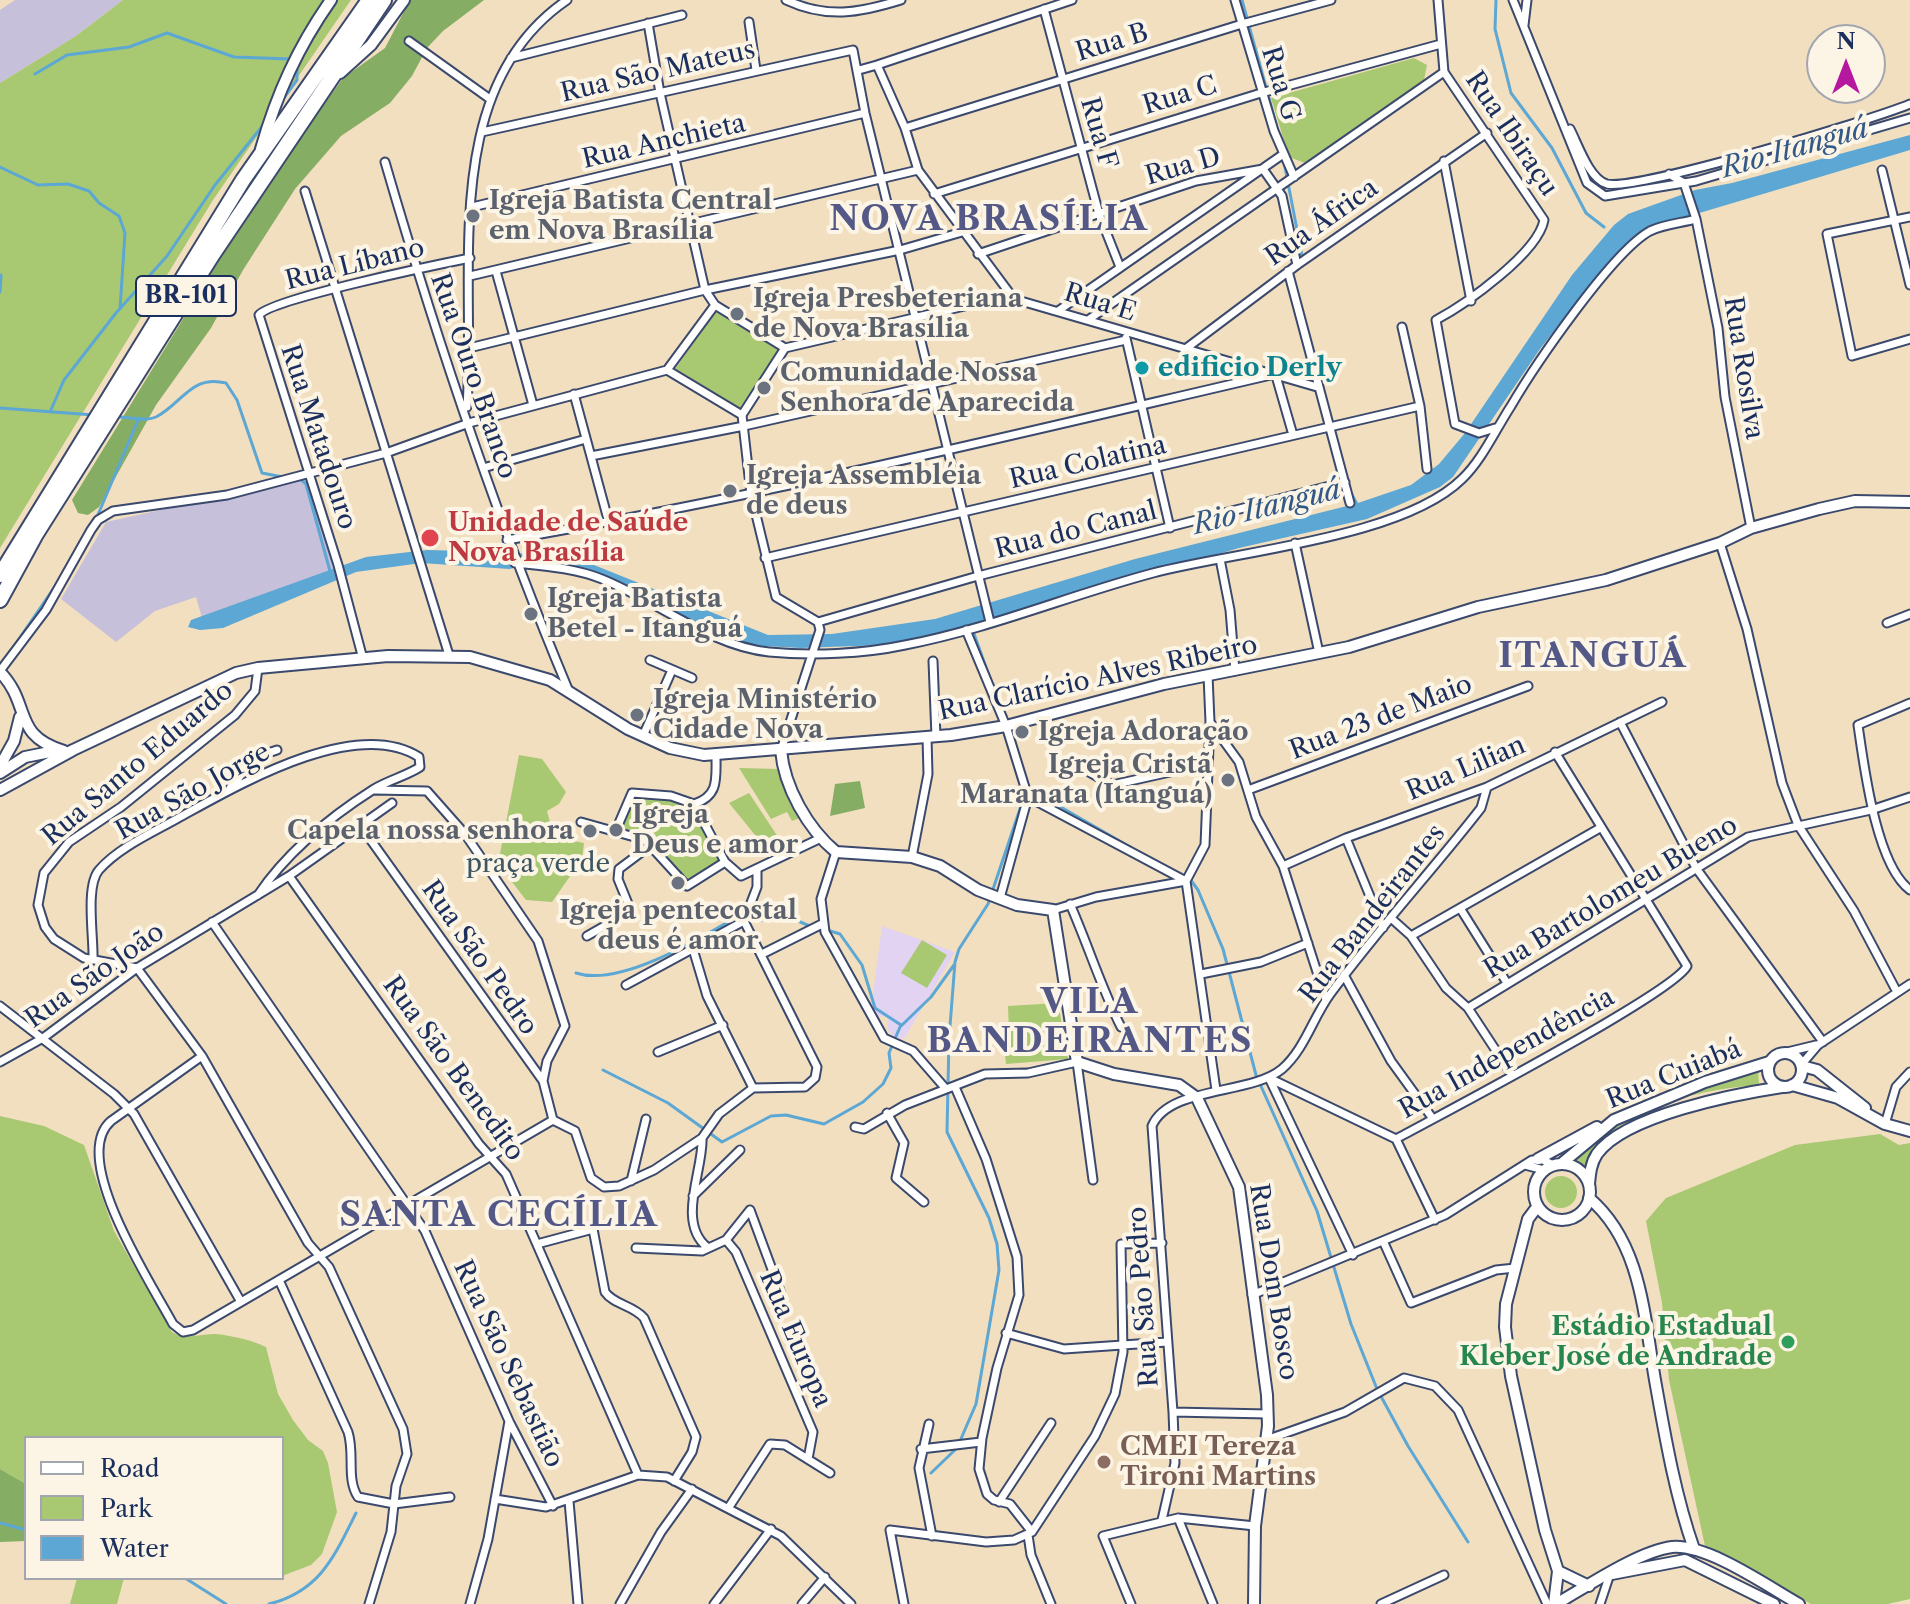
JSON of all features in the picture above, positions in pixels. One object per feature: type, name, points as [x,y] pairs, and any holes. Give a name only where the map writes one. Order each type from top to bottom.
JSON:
[{"type":"highway","name":"BR-101","points":[[0,575],[260,154],[369,0]]},
{"type":"highway","name":"BR-101","points":[[0,600],[36,534],[213,254],[384,0]]},
{"type":"street","points":[[260,154],[274,104],[291,64],[331,0]]},
{"type":"street","points":[[323,88],[371,45],[404,0]]},
{"type":"street","points":[[466,413],[472,207],[482,132],[490,99],[511,58],[535,24],[567,0]]},
{"type":"street","points":[[786,0],[834,14],[869,11],[901,0]]},
{"type":"street","points":[[990,620],[865,113],[859,70],[1072,0]]},
{"type":"street","name":"Rua G","points":[[1235,0],[1261,93],[1282,155],[1294,177]]},
{"type":"street","name":"Rua B","points":[[905,128],[1242,24],[1331,0]]},
{"type":"street","points":[[1088,320],[1444,72],[1438,0]]},
{"type":"street","points":[[1513,0],[1587,183],[1595,192],[1615,197],[1684,183],[1910,118]]},
{"type":"street","points":[[1524,31],[1527,0]]},
{"type":"street","name":"Rua F","points":[[1044,9],[1099,214],[1120,267]]},
{"type":"street","points":[[511,58],[682,15]]},
{"type":"street","points":[[749,22],[756,70]]},
{"type":"street","points":[[648,23],[660,93],[705,290],[715,305],[785,348]]},
{"type":"street","points":[[409,41],[490,99]]},
{"type":"street","name":"Rua C","points":[[934,194],[1261,93],[1441,44]]},
{"type":"street","name":"Rua São Mateus","points":[[482,132],[842,49],[856,53],[859,70]]},
{"type":"street","points":[[877,65],[905,128],[918,170],[1014,299]]},
{"type":"street","name":"Rua Ibiraçu","points":[[1444,72],[1544,220],[1541,230],[1503,273],[1471,301]]},
{"type":"street","points":[[1555,101],[1600,180],[1613,184],[1669,174],[1910,104]]},
{"type":"street","name":"Rua Anchieta","points":[[472,207],[865,113]]},
{"type":"street","name":"Rua África","points":[[1184,350],[1288,271],[1487,133]]},
{"type":"street","points":[[1058,311],[1282,155]]},
{"type":"street","points":[[1444,161],[1471,301],[1436,320],[1455,424],[1479,433],[1498,427]]},
{"type":"street","name":"Rua Ouro Branco","points":[[385,162],[416,269],[507,540],[568,689]]},
{"type":"street","points":[[1263,169],[1279,188],[1297,265]]},
{"type":"street","name":"Rua D","points":[[978,254],[1196,181],[1263,169]]},
{"type":"street","points":[[470,276],[918,170]]},
{"type":"street","points":[[1882,170],[1910,285]]},
{"type":"street","points":[[1669,174],[1684,183]]},
{"type":"street","name":"Rua Rosilva","points":[[1684,183],[1696,217],[1718,328],[1725,397],[1751,528]]},
{"type":"street","points":[[305,191],[449,655]]},
{"type":"street","points":[[515,563],[579,571],[603,579],[736,645],[772,652],[816,651],[902,646],[966,630],[990,620],[1154,573],[1295,543],[1414,512],[1441,497],[1465,477],[1541,359],[1596,287],[1638,241],[1657,228],[1696,217]]},
{"type":"street","points":[[1910,217],[1827,234],[1852,356],[1910,339]]},
{"type":"street","points":[[469,348],[705,290],[900,250],[962,232]]},
{"type":"street","name":"Rua Líbano","points":[[260,322],[259,315],[264,309],[470,258]]},
{"type":"street","points":[[496,271],[533,405]]},
{"type":"street","points":[[1288,271],[1350,503]]},
{"type":"street","points":[[1014,299],[986,301],[785,348],[742,415],[751,494],[776,597],[818,622],[820,639],[781,750],[794,791],[821,838],[836,852],[912,857],[940,866],[1000,898],[1053,910],[1118,892],[1186,881]]},
{"type":"street","name":"Rua E","points":[[1014,299],[1088,320],[1125,336],[1317,387]]},
{"type":"street","points":[[69,750],[45,745],[33,736],[21,713],[17,692],[0,672],[46,610],[98,520],[113,511],[227,495],[386,453],[469,423],[667,370],[715,305]]},
{"type":"street","name":"Rua Matadouro","points":[[260,322],[338,565],[363,659]]},
{"type":"street","points":[[1402,327],[1420,406],[1427,469]]},
{"type":"street","points":[[591,456],[744,426],[1125,336],[1170,528]]},
{"type":"street","points":[[667,370],[742,415]]},
{"type":"street","points":[[507,540],[751,494],[1273,376],[1293,435]]},
{"type":"street","points":[[574,394],[609,523]]},
{"type":"street","name":"Rua Colatina","points":[[765,558],[1420,406]]},
{"type":"street","points":[[483,468],[586,439]]},
{"type":"street","name":"Rua do Canal","points":[[818,622],[978,576],[1345,482]]},
{"type":"street","name":"Rua Clarício Alves Ribeiro","points":[[0,790],[69,750],[227,677],[258,668],[363,659],[449,655],[518,669],[568,689],[643,736],[691,754],[716,756],[932,737],[1006,726],[1208,675],[1319,653],[1478,607],[1606,580],[1720,543],[1751,528],[1855,501],[1910,502]]},
{"type":"street","points":[[1295,543],[1319,653]]},
{"type":"street","points":[[1720,543],[1747,629],[1782,783],[1798,825],[1854,911],[1897,992]]},
{"type":"street","points":[[1220,559],[1230,610],[1235,671]]},
{"type":"street","points":[[1887,623],[1910,614]]},
{"type":"street","points":[[966,630],[1006,726],[1028,797],[1000,898]]},
{"type":"street","points":[[650,660],[692,678]]},
{"type":"street","points":[[912,857],[932,737],[933,661]]},
{"type":"street","name":"Rua Santo Eduardo","points":[[137,968],[93,960],[61,944],[45,927],[37,897],[44,873],[69,842],[121,807],[235,715],[255,691],[258,668]]},
{"type":"street","points":[[643,736],[672,670]]},
{"type":"street","points":[[1208,675],[1210,722],[1205,845],[1186,881],[1216,1090]]},
{"type":"street","name":"Rua 23 de Maio","points":[[1248,790],[1528,686]]},
{"type":"street","name":"Rua Lilian","points":[[1283,866],[1346,838],[1487,787],[1662,702]]},
{"type":"street","points":[[1910,703],[1858,725],[1871,810],[1897,873],[1910,890]]},
{"type":"street","points":[[0,766],[14,741],[21,713]]},
{"type":"street","points":[[1210,722],[1239,762],[1264,834],[1283,866],[1326,1000]]},
{"type":"street","points":[[1620,722],[1696,868],[1821,1044]]},
{"type":"street","name":"Rua São Jorge","points":[[93,960],[91,891],[98,870],[140,840],[279,765],[354,747],[386,746],[410,752],[421,759],[420,767],[373,790],[297,848],[280,864],[258,895]]},
{"type":"street","name":"Rua Clarício Alves Ribeiro","points":[[0,773],[25,757],[69,750]]},
{"type":"street","points":[[228,790],[256,757],[277,750]]},
{"type":"street","name":"Rua Independência","points":[[1269,1078],[1396,1139],[1512,1075],[1685,971],[1687,961],[1646,901],[1555,752]]},
{"type":"street","points":[[616,830],[632,793],[671,796],[694,804],[708,799],[714,791],[716,756]]},
{"type":"street","points":[[1089,772],[1112,785],[1206,764]]},
{"type":"street","name":"Rua Bandeirantes","points":[[1269,1078],[1298,1051],[1326,1000],[1344,975],[1481,808],[1487,787]]},
{"type":"street","points":[[373,790],[427,791],[465,834],[538,941],[565,1026],[547,1061],[543,1081]]},
{"type":"street","points":[[1028,797],[1186,881]]},
{"type":"street","name":"Rua Bartolomeu Bueno","points":[[1468,1008],[1748,837],[1871,810],[1910,797]]},
{"type":"street","name":"Rua São João","points":[[0,1062],[43,1038],[137,968],[289,876],[392,803]]},
{"type":"street","points":[[694,804],[725,862],[741,876],[821,838]]},
{"type":"street","points":[[581,822],[616,830],[651,845],[687,886],[725,862]]},
{"type":"street","name":"Rua São Pedro","points":[[360,825],[543,1081],[553,1120]]},
{"type":"street","points":[[1411,936],[1600,828]]},
{"type":"street","points":[[1346,838],[1383,928]]},
{"type":"street","points":[[587,936],[631,911],[618,879],[619,869],[651,845]]},
{"type":"street","points":[[836,852],[821,899],[822,924],[884,1038],[913,1051],[946,1089]]},
{"type":"street","points":[[626,985],[744,921],[757,887],[757,869]]},
{"type":"street","name":"Rua São Benedito","points":[[289,876],[506,1174],[638,1475]]},
{"type":"street","points":[[1070,904],[1091,951],[1101,987],[1121,1027]]},
{"type":"street","points":[[1460,908],[1507,983]]},
{"type":"street","points":[[1053,910],[1093,1180]]},
{"type":"street","points":[[1392,919],[1411,936],[1446,988],[1468,1008],[1512,1075]]},
{"type":"street","points":[[202,1056],[106,1125],[102,1136],[104,1190],[166,1311],[180,1331],[193,1330],[553,1120],[575,1131],[585,1169],[595,1182],[607,1187],[631,1181],[702,1138],[719,1114],[753,1088],[805,1087],[815,1078],[817,1067],[744,921]]},
{"type":"street","name":"Rua São Sebastião","points":[[212,922],[425,1231],[509,1421],[553,1506]]},
{"type":"street","points":[[762,954],[822,924]]},
{"type":"street","points":[[1201,974],[1261,962],[1308,943]]},
{"type":"street","points":[[693,949],[707,996],[753,1088]]},
{"type":"street","points":[[137,968],[202,1056],[308,1243],[329,1267],[405,1436],[407,1454],[394,1504],[391,1532],[369,1604]]},
{"type":"street","points":[[1344,975],[1391,1061],[1433,1119]]},
{"type":"street","points":[[1787,1086],[1800,1077],[1802,1065],[1821,1044],[1910,984]]},
{"type":"street","points":[[0,1006],[128,1108],[241,1302]]},
{"type":"street","points":[[658,1052],[723,1025]]},
{"type":"street","points":[[1821,1044],[1777,1054],[1769,1062],[1769,1077],[1787,1086],[1838,1098],[1885,1124],[1910,1131]]},
{"type":"street","points":[[1787,1052],[1802,1065],[1817,1070],[1854,1096],[1872,1115]]},
{"type":"street","points":[[855,1127],[864,1129],[887,1113],[991,1072],[1028,1073],[1077,1062],[1114,1074],[1167,1082],[1197,1098],[1216,1090],[1269,1078],[1353,1255]]},
{"type":"street","name":"Rua Cuiabá","points":[[1553,1167],[1614,1120],[1705,1082],[1769,1062]]},
{"type":"street","points":[[1885,1124],[1896,1087],[1910,1072]]},
{"type":"street","name":"Rua Cuiabá","points":[[1589,1184],[1598,1153],[1628,1130],[1729,1094],[1787,1086]]},
{"type":"street","points":[[955,1087],[986,1159],[1015,1250],[1019,1295],[1006,1333],[981,1442],[979,1469],[982,1486],[991,1498],[1010,1504],[1030,1533],[1031,1555],[1051,1604]]},
{"type":"street","name":"Rua São Pedro","points":[[1162,1520],[1175,1463],[1152,1126],[1163,1110],[1197,1098]]},
{"type":"street","name":"Rua Dom Bosco","points":[[1197,1098],[1239,1187],[1268,1414],[1255,1526],[1254,1604]]},
{"type":"street","points":[[887,1113],[904,1143],[896,1178],[924,1202]]},
{"type":"street","points":[[631,1181],[646,1119]]},
{"type":"street","points":[[1252,1295],[1435,1220],[1523,1165],[1614,1120]]},
{"type":"street","points":[[702,1138],[692,1196],[696,1226],[707,1247]]},
{"type":"street","points":[[1396,1139],[1435,1220]]},
{"type":"street","points":[[692,1196],[740,1150]]},
{"type":"street","points":[[1538,1159],[1553,1167]]},
{"type":"street","points":[[1523,1165],[1578,1170],[1589,1184],[1589,1198],[1581,1213],[1566,1220],[1550,1218],[1537,1207]]},
{"type":"street","points":[[1553,1167],[1535,1183],[1537,1207],[1528,1219],[1506,1304],[1507,1352],[1545,1530],[1558,1571],[1555,1604]]},
{"type":"street","points":[[1589,1198],[1603,1213],[1639,1279],[1661,1413],[1694,1549]]},
{"type":"street","points":[[636,1248],[697,1251],[726,1240],[750,1210],[780,1291]]},
{"type":"street","points":[[537,1244],[593,1229],[605,1292],[610,1299],[633,1307],[644,1318],[696,1437],[692,1452],[674,1481]]},
{"type":"street","name":"Rua Europa","points":[[726,1240],[736,1252],[813,1432],[808,1459]]},
{"type":"street","points":[[904,1604],[890,1530],[993,1542],[1030,1533],[1110,1409],[1120,1378],[1123,1347],[1121,1244],[1162,1243]]},
{"type":"street","points":[[1384,1243],[1411,1303],[1496,1270],[1515,1268]]},
{"type":"street","points":[[279,1280],[348,1432],[353,1453],[351,1482],[358,1497],[394,1504],[450,1497]]},
{"type":"street","points":[[1006,1333],[1055,1348],[1123,1347],[1167,1342]]},
{"type":"street","points":[[1266,1440],[1345,1412],[1404,1378],[1435,1386],[1458,1410],[1547,1604]]},
{"type":"street","points":[[1173,1412],[1268,1414]]},
{"type":"street","points":[[470,1604],[495,1499],[509,1421]]},
{"type":"street","points":[[999,1502],[1051,1423]]},
{"type":"street","points":[[929,1424],[921,1449],[920,1476],[932,1536]]},
{"type":"street","points":[[921,1449],[981,1442]]},
{"type":"street","points":[[729,1507],[766,1447],[780,1443],[830,1473]]},
{"type":"street","points":[[495,1499],[530,1507],[553,1506],[638,1475],[655,1475],[692,1489],[771,1529],[851,1604]]},
{"type":"street","points":[[620,1604],[661,1532],[692,1489]]},
{"type":"street","points":[[569,1501],[578,1604]]},
{"type":"street","points":[[1178,1518],[1213,1604]]},
{"type":"street","points":[[1131,1604],[1103,1536],[1178,1518],[1255,1526]]},
{"type":"street","points":[[714,1604],[771,1529]]},
{"type":"street","points":[[1555,1604],[1656,1551],[1671,1547],[1694,1549],[1799,1604]]},
{"type":"street","points":[[1610,1574],[1685,1560],[1774,1604]]},
{"type":"street","points":[[1558,1571],[1589,1586]]},
{"type":"street","points":[[1600,1604],[1610,1574]]},
{"type":"street","points":[[1381,1604],[1444,1575]]},
{"type":"street","points":[[802,1604],[825,1577]]},
{"type":"shaded area","points":[[15,0],[123,0],[76,36],[0,83],[0,10]]},
{"type":"shaded area","points":[[309,477],[340,578],[204,625],[196,597],[155,611],[116,642],[61,599],[106,522]]},
{"type":"shaded area","points":[[882,926],[955,952],[904,1039],[894,1038],[887,1028],[888,1017],[876,1016],[871,1008]]},
{"type":"green space","points":[[123,0],[351,0],[213,200],[0,548],[0,83],[76,36]]},
{"type":"green space","points":[[410,0],[484,0],[443,31],[427,48],[412,76],[390,103],[341,136],[295,189],[243,270],[211,328],[156,405],[99,507],[88,515],[78,513],[72,500],[264,187],[343,78],[385,48]]},
{"type":"green space","points":[[1414,58],[1427,65],[1424,80],[1305,163],[1289,157],[1271,98]]},
{"type":"green space","points":[[716,312],[778,350],[740,408],[675,369]]},
{"type":"green space","name":"praça verde","points":[[519,755],[542,759],[566,792],[559,804],[547,811],[554,837],[584,843],[582,859],[552,902],[526,900],[498,864]]},
{"type":"green space","points":[[739,768],[779,769],[802,817],[792,821],[787,812],[771,819]]},
{"type":"green space","points":[[860,781],[865,808],[830,816],[835,784]]},
{"type":"green space","points":[[643,793],[692,806],[722,861],[687,883],[646,838],[620,829],[634,795]]},
{"type":"green space","points":[[749,793],[782,843],[768,851],[729,803]]},
{"type":"green space","points":[[922,940],[947,955],[927,988],[901,973]]},
{"type":"green space","points":[[1058,1003],[1068,1059],[1006,1064],[1003,1035],[1009,1032],[1008,1006]]},
{"type":"green space","points":[[1758,1067],[1759,1085],[1678,1099]]},
{"type":"green space","points":[[0,1116],[44,1126],[84,1145],[114,1231],[172,1332],[183,1336],[229,1336],[266,1347],[278,1394],[308,1440],[323,1451],[337,1512],[322,1554],[311,1565],[284,1575],[284,1436],[24,1436],[24,1483],[0,1469]]},
{"type":"green space","points":[[1634,1117],[1614,1130],[1597,1147],[1585,1168],[1572,1161],[1600,1131]]},
{"type":"green space","name":"Estádio Estadual Kleber José de Andrade","points":[[1880,1134],[1899,1145],[1910,1143],[1910,1599],[1888,1604],[1811,1604],[1705,1546],[1669,1380],[1662,1303],[1646,1221],[1666,1198],[1795,1145]]},
{"type":"green space","points":[[1561,1176],[1572,1181],[1577,1192],[1572,1203],[1561,1208],[1550,1203],[1545,1192],[1550,1181]]},
{"type":"green space","points":[[0,1469],[24,1483],[24,1541],[0,1542]]},
{"type":"green space","points":[[76,1580],[123,1580],[117,1604],[70,1604]]},
{"type":"water","name":"Rio Itanguá","points":[[1910,135],[1910,150],[1646,229],[1599,273],[1540,349],[1453,477],[1440,487],[1367,519],[1239,548],[911,644],[800,648],[746,645],[692,624],[598,575],[523,565],[510,569],[421,563],[356,572],[223,628],[200,630],[188,627],[191,620],[366,557],[427,550],[511,552],[589,563],[768,635],[832,634],[935,619],[1135,559],[1355,504],[1411,485],[1439,464],[1465,433],[1572,275],[1614,225],[1628,214],[1695,190]]},
{"type":"waterway","points":[[1242,0],[1279,135]]},
{"type":"waterway","points":[[1496,0],[1495,29],[1511,93],[1552,148],[1586,213],[1604,227]]},
{"type":"waterway","points":[[35,74],[67,55],[129,47],[167,33],[234,57],[291,59]]},
{"type":"waterway","points":[[283,99],[297,80],[297,63]]},
{"type":"waterway","points":[[50,412],[64,380],[116,313],[167,256],[215,185],[264,124]]},
{"type":"waterway","points":[[1284,162],[1303,261]]},
{"type":"waterway","points":[[0,167],[38,185],[68,184],[89,191],[99,203],[119,216],[125,233],[120,309]]},
{"type":"waterway","points":[[0,292],[1,275]]},
{"type":"waterway","points":[[118,417],[156,417],[195,386],[214,381],[226,383],[237,400],[262,473],[283,477]]},
{"type":"waterway","points":[[0,408],[94,415]]},
{"type":"waterway","points":[[97,517],[139,418]]},
{"type":"waterway","points":[[299,478],[306,484],[330,571]]},
{"type":"waterway","points":[[1350,491],[1358,506]]},
{"type":"waterway","points":[[6,658],[58,582]]},
{"type":"waterway","points":[[973,631],[992,684]]},
{"type":"waterway","points":[[1026,787],[1130,847]]},
{"type":"waterway","points":[[931,1473],[957,1448],[976,1404],[999,1270],[997,1244],[989,1218],[947,1132],[955,962],[959,949],[988,904],[1025,794]]},
{"type":"waterway","points":[[1190,879],[1198,890],[1223,949],[1256,1075],[1317,1211],[1351,1324],[1377,1389],[1408,1446],[1468,1542]]},
{"type":"waterway","points":[[576,973],[595,976],[639,966],[663,957],[745,912],[754,912],[761,920],[791,918],[812,927]]},
{"type":"waterway","points":[[827,930],[840,934],[862,965],[875,1008],[901,1025]]},
{"type":"waterway","points":[[603,1070],[668,1103],[722,1142],[771,1116],[786,1115],[824,1124],[863,1102],[883,1084],[891,1068],[889,1053],[900,1027],[931,997],[954,965]]},
{"type":"waterway","points":[[269,1604],[286,1598],[313,1581],[332,1558],[356,1513]]},
{"type":"waterway","points":[[0,1523],[24,1529]]},
{"type":"waterway","points":[[188,1580],[226,1604]]},
{"type":"place","name":"Igreja Batista Central em Nova Brasília","points":[[473,216]]},
{"type":"place","name":"Igreja Presbeteriana de Nova Brasília","points":[[737,314]]},
{"type":"place","name":"edificio Derly","points":[[1142,368]]},
{"type":"place","name":"Comunidade Nossa Senhora de Aparecida","points":[[764,388]]},
{"type":"place","name":"Igreja Assembléia de deus","points":[[730,491]]},
{"type":"place","name":"Unidade de Saúde Nova Brasília","points":[[430,538]]},
{"type":"place","name":"Igreja Batista Betel - Itanguá","points":[[531,614]]},
{"type":"place","name":"Igreja Ministério Cidade Nova","points":[[637,715]]},
{"type":"place","name":"Igreja Adoração","points":[[1022,732]]},
{"type":"place","name":"Igreja Cristã Maranata (Itanguá)","points":[[1228,780]]},
{"type":"place","name":"Igreja Deus e amor","points":[[616,830]]},
{"type":"place","name":"Capela nossa senhora","points":[[590,831]]},
{"type":"place","name":"Igreja pentecostal deus é amor","points":[[678,883]]},
{"type":"place","name":"Estádio Estadual Kleber José de Andrade","points":[[1788,1342]]},
{"type":"place","name":"CMEI Tereza Tironi Martins","points":[[1104,1462]]},
{"type":"district","name":"NOVA BRASÍLIA","points":[[989,220]]},
{"type":"district","name":"ITANGUÁ","points":[[1593,657]]},
{"type":"district","name":"VILA BANDEIRANTES","points":[[1090,1022]]},
{"type":"district","name":"SANTA CECÍLIA","points":[[499,1216]]}]
